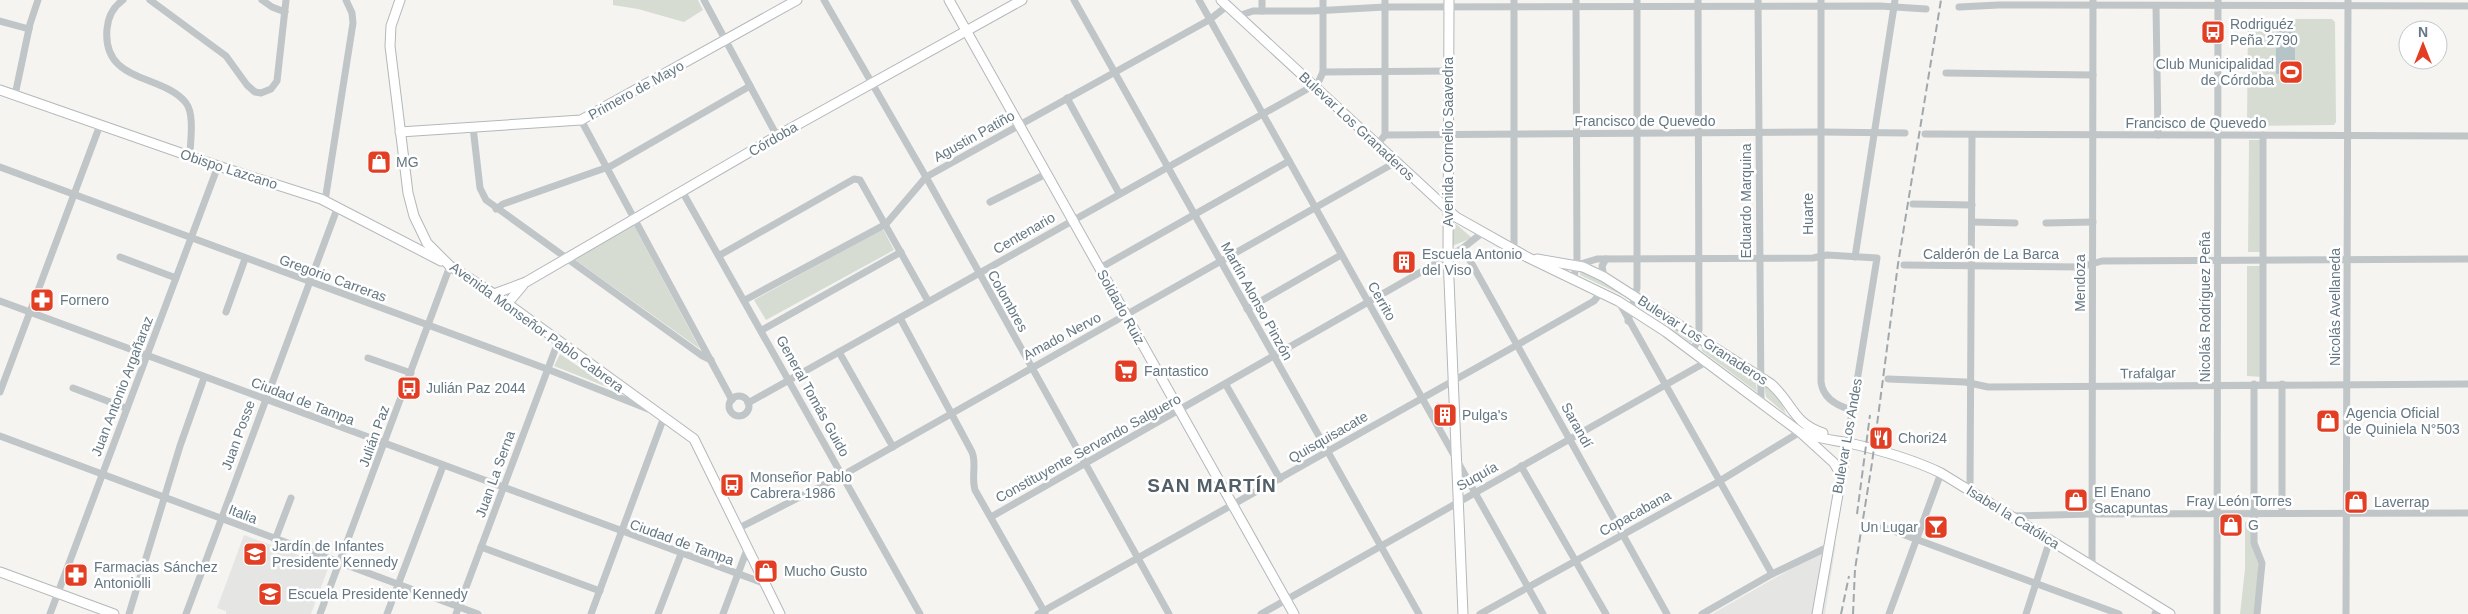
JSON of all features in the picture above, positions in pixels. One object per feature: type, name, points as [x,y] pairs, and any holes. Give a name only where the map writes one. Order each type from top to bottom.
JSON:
[{"type":"main road","name":"Avenida Monseñor Pablo Cabrera","points":[[400,0],[391,26],[390,38],[408,193],[420,233],[433,250],[450,266],[494,294],[687,434],[698,445],[780,614]]},
{"type":"main road","name":"Primero de Mayo","points":[[400,132],[581,120],[797,0]]},
{"type":"main road","name":"Soldado Ruiz","points":[[949,0],[1294,614]]},
{"type":"main road","name":"Córdoba","points":[[494,294],[526,282],[777,136],[1022,0]]},
{"type":"main road","name":"Bulevar Los Granaderos","points":[[1224,3],[1448,210],[1482,233],[1527,257],[1601,292],[1630,309],[1692,351],[1800,432],[1834,463],[1841,475]]},
{"type":"main road","name":"Avenida Cornelio Saavedra","points":[[1449,3],[1448,256],[1463,614]]},
{"type":"main road","name":"Obispo Lazcano","points":[[0,90],[325,201],[337,209],[450,266]]},
{"type":"main road","points":[[407,245],[418,242],[420,233]]},
{"type":"main road","name":"Bulevar Los Granaderos","points":[[1527,257],[1577,265],[1604,277],[1760,376],[1781,394],[1805,426],[1847,443]]},
{"type":"main road","name":"Córdoba","points":[[507,304],[526,282]]},
{"type":"main road","name":"Bulevar Los Granaderos","points":[[1800,432],[1825,440],[1847,443]]},
{"type":"main road","name":"Isabel la Católica","points":[[1847,443],[1923,464],[1941,472],[2157,610],[2170,614]]},
{"type":"main road","name":"Bulevar Los Andes","points":[[1817,614],[1847,443]]},
{"type":"main road","points":[[0,572],[114,614]]},
{"type":"street","points":[[15,94],[29,29],[38,0]]},
{"type":"street","points":[[123,0],[112,11],[108,22],[107,41],[111,54],[133,75],[174,93],[187,104],[190,113],[190,156]]},
{"type":"street","points":[[150,0],[226,56],[247,85],[255,92],[261,93],[271,89],[277,81],[286,0]]},
{"type":"street","points":[[262,0],[285,12]]},
{"type":"street","points":[[325,201],[353,23],[346,0]]},
{"type":"street","points":[[704,0],[777,136]]},
{"type":"street","name":"Colombres","points":[[824,0],[926,177],[1169,614]]},
{"type":"street","name":"Martín Alonso Pinzón","points":[[1074,0],[1419,614]]},
{"type":"street","name":"Cerrito","points":[[1199,0],[1543,614]]},
{"type":"street","points":[[1262,0],[1262,10]]},
{"type":"street","points":[[1323,0],[1323,72],[1449,71]]},
{"type":"street","points":[[1959,7],[1999,2],[2160,4],[2348,3],[2468,6]]},
{"type":"street","name":"Agustin Patiño","points":[[746,300],[886,224],[926,177],[1210,20],[1224,3]]},
{"type":"street","points":[[1238,16],[1262,10],[1313,11],[1385,3],[1895,3],[1926,9]]},
{"type":"street","points":[[1377,145],[1385,135],[1385,3]]},
{"type":"street","points":[[1514,3],[1514,250]]},
{"type":"street","points":[[1628,322],[1635,296],[1637,259],[1636,3]]},
{"type":"street","points":[[1692,351],[1698,338],[1698,3]]},
{"type":"street","name":"Eduardo Marquina","points":[[1758,3],[1761,402]]},
{"type":"street","name":"Huarte","points":[[1821,3],[1820,257],[1822,389],[1826,397],[1842,407],[1852,410]]},
{"type":"street","points":[[1577,265],[1589,260],[1606,259],[1855,256],[1895,3]]},
{"type":"street","name":"Mendoza","points":[[2092,567],[2093,3]]},
{"type":"street","name":"Nicolás Rodríguez Peña","points":[[2217,614],[2218,3]]},
{"type":"street","name":"Nicolás Avellaneda","points":[[2346,614],[2348,3]]},
{"type":"street","points":[[1573,279],[1577,265],[1576,4]]},
{"type":"street","points":[[2158,136],[2160,4]]},
{"type":"street","points":[[0,21],[29,29]]},
{"type":"street","name":"Centenario","points":[[748,403],[1262,114],[1320,80],[1323,72]]},
{"type":"street","points":[[1946,73],[2093,75]]},
{"type":"street","points":[[496,209],[503,204],[605,168],[750,86]]},
{"type":"street","points":[[1068,98],[1119,193]]},
{"type":"street","points":[[581,120],[605,168],[732,400]]},
{"type":"street","points":[[0,392],[100,125]]},
{"type":"street","points":[[473,127],[480,188],[486,200],[564,259],[701,355],[711,360]]},
{"type":"street","name":"Francisco de Quevedo","points":[[1385,135],[1905,133]]},
{"type":"street","name":"Francisco de Quevedo","points":[[1925,134],[2468,136]]},
{"type":"street","points":[[1970,490],[1972,135]]},
{"type":"street","points":[[2263,135],[2263,384]]},
{"type":"street","points":[[1100,268],[1289,161]]},
{"type":"street","name":"Amado Nervo","points":[[739,528],[893,447],[1030,367],[1126,316],[1396,162]]},
{"type":"street","name":"Juan Antonio Argañaraz","points":[[50,614],[218,166]]},
{"type":"street","name":"Gregorio Carreras","points":[[0,167],[547,369],[661,415]]},
{"type":"street","points":[[990,202],[1046,174]]},
{"type":"street","points":[[720,255],[854,179],[860,180],[928,301]]},
{"type":"street","name":"General Tomás Guido","points":[[682,191],[746,300],[920,614]]},
{"type":"street","points":[[1913,204],[1972,204]]},
{"type":"street","name":"Juan Posse","points":[[186,614],[264,400],[337,209]]},
{"type":"street","points":[[1972,222],[2015,223]]},
{"type":"street","points":[[2046,223],[2093,222]]},
{"type":"street","name":"Constituyente Servando Salguero","points":[[991,517],[1368,303],[1463,248],[1482,233]]},
{"type":"street","name":"Sarandí","points":[[1463,248],[1666,614]]},
{"type":"street","points":[[762,330],[901,252]]},
{"type":"street","points":[[1247,309],[1341,255]]},
{"type":"street","name":"Bulevar Los Andes","points":[[1847,443],[1877,258],[1855,256]]},
{"type":"street","points":[[120,257],[176,278]]},
{"type":"street","points":[[226,312],[245,258]]},
{"type":"street","points":[[1604,277],[1602,266],[1606,259]]},
{"type":"street","name":"Calderón de La Barca","points":[[1904,265],[2081,267],[2102,261],[2468,259]]},
{"type":"street","name":"Julián Paz","points":[[320,614],[385,445],[450,266]]},
{"type":"street","name":"Quisquisacate","points":[[1043,613],[1594,301],[1601,292]]},
{"type":"street","name":"Ciudad de Tampa","points":[[0,301],[737,576],[766,584]]},
{"type":"street","points":[[1618,301],[1718,482],[1772,574]]},
{"type":"street","points":[[900,318],[953,412],[974,456],[972,474],[975,490],[1043,613]]},
{"type":"street","name":"Juan La Serna","points":[[458,611],[502,488],[558,342]]},
{"type":"street","points":[[839,352],[893,447]]},
{"type":"street","points":[[368,358],[411,373]]},
{"type":"street","name":"Suquía","points":[[1261,614],[1706,362]]},
{"type":"street","points":[[129,614],[164,497],[204,378]]},
{"type":"street","name":"Trafalgar","points":[[1888,380],[1972,382],[1988,387],[2217,384],[2468,384]]},
{"type":"street","points":[[1226,384],[1280,479]]},
{"type":"street","points":[[2254,384],[2254,543],[2262,563],[2257,614]]},
{"type":"street","points":[[2282,384],[2282,513]]},
{"type":"street","points":[[73,388],[126,408]]},
{"type":"street","points":[[739,397],[748,403],[746,414],[737,416],[730,411],[729,405],[732,400],[739,397]]},
{"type":"street","points":[[591,614],[661,415]]},
{"type":"street","name":"Copacabana","points":[[1480,614],[1576,559],[1718,482],[1800,432]]},
{"type":"street","name":"Italia","points":[[0,436],[398,585],[458,611],[478,614]]},
{"type":"street","points":[[387,614],[443,466]]},
{"type":"street","points":[[1521,466],[1606,614]]},
{"type":"street","points":[[1889,614],[1941,472]]},
{"type":"street","points":[[275,540],[291,498]]},
{"type":"street","name":"Fray León Torres","points":[[2011,516],[2217,513],[2468,513]]},
{"type":"street","points":[[1883,526],[2119,614]]},
{"type":"street","points":[[2026,614],[2050,540]]},
{"type":"street","points":[[723,614],[748,546]]},
{"type":"street","points":[[481,547],[600,591]]},
{"type":"street","points":[[1702,614],[1772,574],[1828,547]]},
{"type":"street","points":[[658,614],[680,554]]},
{"type":"shaded area","points":[[613,0],[698,0],[703,10],[684,22],[638,9],[613,5]]},
{"type":"shaded area","name":"Club Municipalidad de Córdoba","points":[[2248,19],[2332,19],[2335,22],[2336,122],[2334,125],[2247,126]]},
{"type":"shaded area","points":[[2276,25],[2295,25],[2295,74],[2276,74]]},
{"type":"shaded area","points":[[2249,140],[2263,140],[2263,252],[2248,252]]},
{"type":"shaded area","points":[[1453,223],[1456,224],[1472,238],[1452,246]]},
{"type":"shaded area","points":[[633,224],[700,349],[574,259]]},
{"type":"shaded area","points":[[883,229],[894,250],[766,320],[754,300]]},
{"type":"shaded area","points":[[2247,266],[2263,266],[2263,377],[2247,376]]},
{"type":"shaded area","points":[[1580,270],[1624,294],[1626,297],[1580,275]]},
{"type":"shaded area","points":[[1642,307],[1695,338],[1691,343]]},
{"type":"shaded area","points":[[1701,344],[1755,376],[1757,392],[1702,351]]},
{"type":"shaded area","points":[[560,354],[612,389],[554,366]]},
{"type":"shaded area","points":[[1764,384],[1781,402],[1786,414],[1766,397]]},
{"type":"shaded area","points":[[2254,521],[2259,556],[2257,614],[2240,614],[2245,569],[2245,522]]},
{"type":"shaded area","name":"Escuela Presidente Kennedy","points":[[244,535],[329,566],[311,614],[226,614],[226,611],[217,608]]},
{"type":"shaded area","points":[[1836,543],[1825,614],[1712,614]]},
{"type":"railway","points":[[1853,614],[1855,569],[1872,463],[1898,264],[1941,0]]},
{"type":"railway","points":[[1857,514],[1870,415]]},
{"type":"railway","points":[[1841,614],[1849,576]]},
{"type":"place","name":"Rodriguéz Peña 2790","points":[[2213,32]]},
{"type":"place","name":"Club Municipalidad de Córdoba","points":[[2291,72]]},
{"type":"place","name":"MG","points":[[379,162]]},
{"type":"place","name":"Escuela Antonio del Viso","points":[[1404,262]]},
{"type":"place","name":"Fornero","points":[[42,300]]},
{"type":"place","name":"Fantastico","points":[[1126,371]]},
{"type":"place","name":"Julián Paz 2044","points":[[409,388]]},
{"type":"place","name":"Pulga's","points":[[1445,415]]},
{"type":"place","name":"Agencia Oficial de Quiniela N°503","points":[[2328,421]]},
{"type":"place","name":"Chori24","points":[[1881,438]]},
{"type":"place","name":"Monseñor Pablo Cabrera 1986","points":[[732,485]]},
{"type":"place","name":"El Enano Sacapuntas","points":[[2076,500]]},
{"type":"place","name":"Laverrap","points":[[2356,502]]},
{"type":"place","name":"G","points":[[2231,525]]},
{"type":"place","name":"Un Lugar","points":[[1936,527]]},
{"type":"place","name":"Jardín de Infantes Presidente Kennedy","points":[[255,554]]},
{"type":"place","name":"Mucho Gusto","points":[[766,571]]},
{"type":"place","name":"Farmacias Sánchez Antoniolli","points":[[76,575]]},
{"type":"place","name":"Escuela Presidente Kennedy","points":[[270,594]]},
{"type":"district","name":"SAN MARTÍN","points":[[1212,485]]}]
